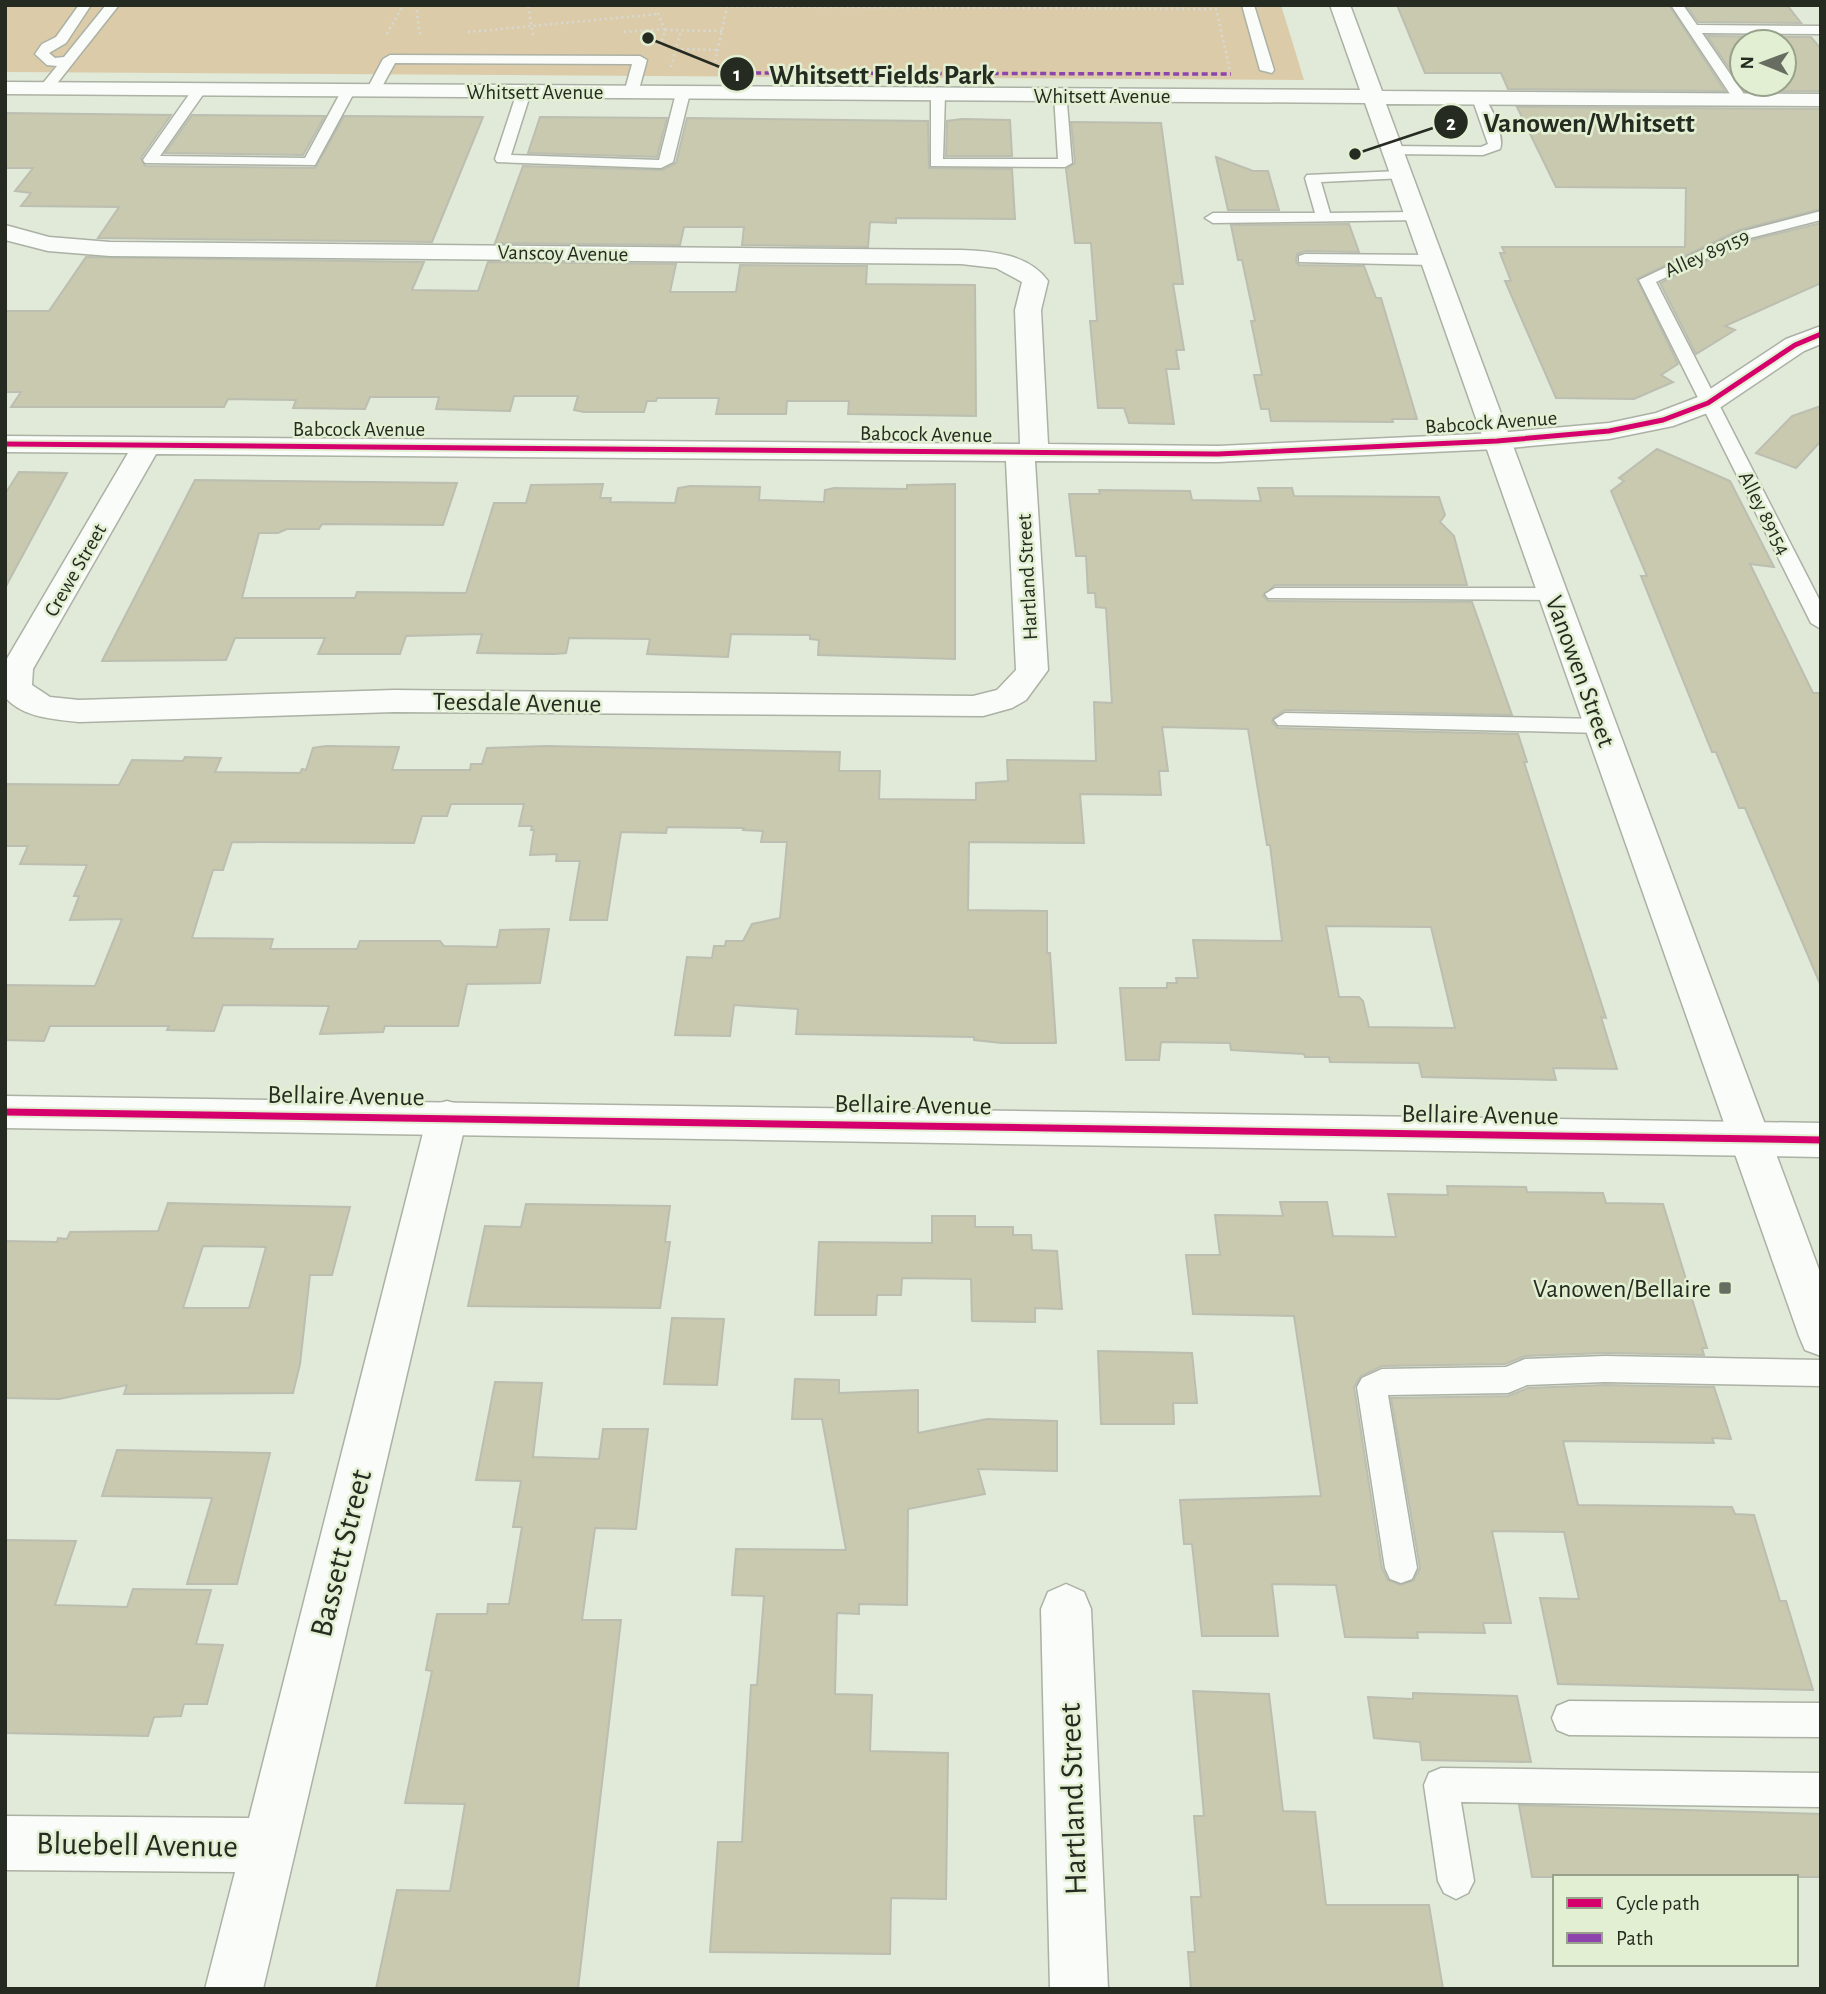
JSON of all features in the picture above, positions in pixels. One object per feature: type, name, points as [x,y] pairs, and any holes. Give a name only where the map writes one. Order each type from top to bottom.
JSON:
[{"type":"street","name":"Vanowen Street","points":[[1340,5],[1821,1336]]},
{"type":"street","name":"Whitsett Avenue","points":[[5,88],[1821,100]]},
{"type":"street","name":"Vanscoy Avenue","points":[[5,232],[48,244],[110,249],[961,257],[1015,266]]},
{"type":"street","name":"Hartland Street","points":[[1013,696],[1032,670],[1027,453],[1028,310],[1035,281],[1015,266]]},
{"type":"street","name":"Babcock Avenue","points":[[5,444],[1217,454],[1497,441],[1609,431],[1663,420],[1708,403],[1795,345],[1821,334]]},
{"type":"street","name":"Crewe Street","points":[[22,697],[15,687],[17,669],[147,445]]},
{"type":"street","name":"Teesdale Avenue","points":[[22,697],[36,706],[79,711],[394,701],[973,707],[999,703],[1013,696]]},
{"type":"street","name":"Bellaire Avenue","points":[[5,1112],[1821,1140]]},
{"type":"street","name":"Bassett Street","points":[[234,1989],[447,1117]]},
{"type":"street","name":"Hartland Street","points":[[1066,1609],[1079,1989]]},
{"type":"street","name":"Bluebell Avenue","points":[[5,1843],[268,1845]]},
{"type":"lane","points":[[68,61],[52,62],[42,54],[61,40],[85,5]]},
{"type":"lane","points":[[46,88],[113,5]]},
{"type":"lane","points":[[1248,5],[1267,70]]},
{"type":"lane","points":[[1677,5],[1741,100]]},
{"type":"lane","points":[[1693,29],[1821,30]]},
{"type":"lane","points":[[373,91],[390,59],[640,60],[631,93]]},
{"type":"lane","points":[[200,89],[150,160],[310,162],[348,91]]},
{"type":"lane","points":[[524,92],[502,159],[661,164],[666,162],[670,152],[683,93]]},
{"type":"lane","points":[[938,96],[936,163],[1065,163],[1061,96]]},
{"type":"lane","points":[[1392,150],[1483,151],[1495,146],[1496,139],[1479,98]]},
{"type":"lane","points":[[1324,217],[1312,178],[1400,175]]},
{"type":"lane","name":"Alley 89159","points":[[1708,403],[1647,281],[1745,235],[1821,215]]},
{"type":"lane","points":[[1213,218],[1415,217]]},
{"type":"lane","points":[[1305,259],[1431,260]]},
{"type":"lane","name":"Alley 89154","points":[[1708,403],[1821,623]]},
{"type":"lane","points":[[1275,594],[1553,594]]},
{"type":"lane","points":[[1285,720],[1600,726]]},
{"type":"lane","points":[[1401,1568],[1372,1387],[1382,1382],[1508,1380],[1525,1371],[1605,1369],[1821,1373]]},
{"type":"lane","points":[[1569,1718],[1821,1720]]},
{"type":"lane","points":[[1456,1881],[1441,1785],[1821,1790]]},
{"type":"path","points":[[416,5],[421,40]]},
{"type":"path","points":[[467,5],[1215,7],[1231,74]]},
{"type":"path","points":[[528,5],[534,41]]},
{"type":"path","points":[[713,69],[727,7]]},
{"type":"path","points":[[461,32],[658,14]]},
{"type":"path","points":[[665,30],[722,31]]},
{"type":"path","points":[[671,69],[681,30]]},
{"type":"path","points":[[676,49],[718,50]]},
{"type":"shaded area","points":[[5,5],[1281,5],[1304,80],[5,72]]},
{"type":"building","points":[[1397,5],[1669,5],[1725,91],[1508,89],[1501,73],[1425,73]]},
{"type":"building","points":[[1686,5],[1787,5],[1801,23],[1698,22]]},
{"type":"building","points":[[1707,36],[1728,36],[1728,66]]},
{"type":"building","points":[[1798,37],[1811,37],[1821,49],[1821,91],[1798,91]]},
{"type":"building","points":[[1517,107],[1821,109],[1821,209],[1739,230],[1637,279],[1678,364],[1661,375],[1673,382],[1634,399],[1556,398],[1505,281],[1511,281],[1500,253],[1505,253],[1502,247],[1685,247],[1686,188],[1556,187]]},
{"type":"building","points":[[5,113],[171,115],[141,158],[145,166],[315,168],[344,116],[483,117],[432,242],[98,238],[119,207],[21,206],[31,193],[15,191],[33,168],[5,168]]},
{"type":"building","points":[[192,115],[325,116],[303,155],[165,153]]},
{"type":"building","points":[[540,117],[667,118],[657,157],[528,153]]},
{"type":"building","points":[[687,118],[928,121],[929,168],[1012,169],[1015,219],[896,218],[896,223],[870,222],[868,247],[742,245],[744,227],[684,227],[680,245],[495,243],[523,166],[662,170],[676,163]]},
{"type":"building","points":[[1010,120],[1012,156],[946,156],[947,121]]},
{"type":"building","points":[[1071,122],[1161,123],[1183,284],[1173,284],[1184,350],[1176,350],[1179,369],[1166,369],[1174,424],[1129,423],[1124,408],[1098,408],[1090,321],[1097,321],[1091,243],[1075,243],[1066,169],[1075,163]]},
{"type":"building","points":[[1216,157],[1253,171],[1268,171],[1279,210],[1228,210]]},
{"type":"building","points":[[1821,223],[1821,283],[1725,326],[1735,330],[1696,354],[1660,283],[1751,240]]},
{"type":"building","points":[[1349,224],[1359,252],[1305,251],[1297,254],[1296,262],[1299,265],[1364,266],[1376,298],[1381,298],[1417,419],[1392,419],[1393,422],[1271,421],[1269,409],[1261,409],[1254,375],[1262,375],[1251,321],[1255,321],[1242,260],[1238,260],[1231,225]]},
{"type":"building","points":[[86,257],[424,262],[412,290],[478,291],[488,262],[676,264],[670,292],[736,292],[740,265],[867,266],[866,284],[975,285],[976,416],[848,414],[849,401],[787,401],[786,414],[716,414],[719,398],[657,398],[656,401],[647,401],[644,412],[584,412],[574,410],[578,396],[514,396],[510,411],[436,409],[439,397],[370,397],[365,409],[293,408],[296,400],[228,399],[224,407],[11,407],[21,392],[5,392],[5,311],[49,311]]},
{"type":"building","points":[[1821,406],[1821,441],[1796,468],[1756,453],[1792,416]]},
{"type":"building","points":[[1657,449],[1730,481],[1774,567],[1750,564],[1813,693],[1821,693],[1821,986],[1745,808],[1739,808],[1716,752],[1712,752],[1641,576],[1647,576],[1611,491],[1624,481],[1619,478]]},
{"type":"building","points":[[19,472],[67,473],[5,588],[5,494]]},
{"type":"building","points":[[195,480],[457,483],[443,525],[322,524],[319,529],[287,529],[278,533],[259,533],[242,598],[355,598],[357,592],[466,593],[494,503],[526,503],[531,485],[603,484],[600,498],[611,498],[610,502],[675,503],[678,488],[690,486],[760,487],[759,500],[824,502],[825,490],[834,488],[907,489],[907,485],[955,484],[955,659],[818,655],[819,640],[810,639],[810,635],[731,634],[728,657],[647,654],[650,639],[569,638],[566,653],[477,653],[482,634],[406,636],[400,654],[318,654],[325,638],[235,638],[226,660],[102,661]]},
{"type":"building","points":[[1258,488],[1292,488],[1294,496],[1439,497],[1445,515],[1440,522],[1454,536],[1467,585],[1275,585],[1263,596],[1268,601],[1472,602],[1512,715],[1285,710],[1273,718],[1272,722],[1278,728],[1518,734],[1527,762],[1524,762],[1606,1018],[1601,1017],[1617,1069],[1553,1068],[1556,1080],[1422,1077],[1419,1063],[1330,1062],[1329,1057],[1231,1050],[1230,1043],[1161,1042],[1159,1060],[1126,1060],[1120,988],[1167,988],[1167,983],[1177,983],[1176,978],[1198,978],[1193,940],[1282,941],[1270,845],[1267,845],[1248,729],[1162,727],[1168,771],[1159,771],[1161,795],[1080,794],[1084,843],[969,842],[968,910],[1047,911],[1047,953],[1050,953],[1056,1043],[1002,1043],[974,1040],[974,1037],[796,1034],[798,1009],[734,1005],[730,1036],[675,1035],[687,957],[712,958],[714,946],[725,946],[726,941],[743,941],[752,924],[780,918],[787,842],[761,842],[763,831],[743,830],[744,828],[667,827],[666,833],[621,832],[607,920],[570,920],[580,861],[556,861],[557,854],[530,855],[534,830],[531,830],[532,826],[519,826],[524,804],[451,804],[447,816],[422,816],[414,843],[232,842],[223,870],[213,870],[192,938],[273,939],[270,949],[357,949],[360,941],[440,941],[444,946],[497,947],[500,930],[549,929],[540,983],[467,984],[458,1026],[385,1026],[383,1032],[320,1034],[329,1006],[223,1005],[214,1031],[167,1030],[169,1026],[50,1026],[44,1041],[5,1040],[5,985],[95,986],[122,919],[70,920],[79,896],[74,896],[87,865],[20,864],[28,846],[5,846],[5,784],[119,785],[132,760],[183,761],[185,757],[221,758],[215,772],[300,773],[302,769],[306,770],[313,748],[326,746],[399,747],[392,770],[470,770],[471,764],[482,764],[487,748],[546,746],[840,752],[839,771],[880,771],[879,799],[976,800],[976,783],[1008,781],[1007,760],[1096,761],[1094,702],[1112,703],[1106,608],[1096,607],[1095,593],[1088,593],[1086,556],[1076,556],[1069,494],[1100,494],[1099,490],[1190,491],[1192,500],[1261,501]],"holes":[[[1326,926],[1431,927],[1455,1028],[1369,1027],[1363,1001],[1359,997],[1339,997]]]},
{"type":"building","points":[[1447,1186],[1526,1187],[1527,1192],[1603,1193],[1606,1203],[1663,1204],[1707,1348],[1702,1348],[1704,1355],[1605,1353],[1525,1356],[1505,1364],[1382,1366],[1361,1376],[1354,1387],[1382,1568],[1388,1580],[1400,1585],[1413,1581],[1420,1568],[1391,1398],[1508,1396],[1528,1388],[1605,1385],[1714,1387],[1731,1439],[1712,1438],[1714,1443],[1563,1441],[1578,1505],[1732,1507],[1735,1514],[1754,1515],[1780,1601],[1786,1601],[1813,1690],[1558,1684],[1540,1598],[1579,1599],[1564,1532],[1492,1531],[1511,1623],[1483,1623],[1485,1633],[1417,1632],[1418,1638],[1345,1637],[1336,1585],[1272,1584],[1278,1636],[1202,1636],[1192,1544],[1184,1544],[1180,1500],[1321,1496],[1294,1316],[1193,1314],[1186,1255],[1220,1255],[1215,1215],[1283,1216],[1280,1202],[1327,1202],[1333,1236],[1396,1237],[1388,1194],[1448,1195]]},
{"type":"building","points":[[168,1203],[350,1207],[332,1275],[310,1275],[300,1364],[293,1393],[124,1394],[127,1385],[59,1399],[5,1398],[5,1241],[57,1242],[58,1238],[67,1239],[70,1232],[158,1231]],"holes":[[[203,1246],[266,1247],[249,1308],[183,1308]]]},
{"type":"building","points":[[526,1204],[670,1206],[665,1242],[670,1242],[660,1308],[468,1306],[485,1226],[521,1227]]},
{"type":"building","points":[[932,1216],[975,1216],[975,1227],[1013,1227],[1013,1235],[1031,1235],[1032,1250],[1057,1251],[1062,1309],[1035,1308],[1035,1322],[972,1321],[971,1279],[902,1278],[901,1295],[877,1295],[876,1315],[815,1315],[819,1242],[932,1243]]},
{"type":"building","points":[[672,1318],[724,1319],[717,1385],[664,1384]]},
{"type":"building","points":[[1098,1351],[1192,1353],[1197,1403],[1173,1403],[1174,1424],[1101,1424]]},
{"type":"building","points":[[795,1379],[839,1380],[839,1393],[918,1390],[918,1433],[987,1419],[1057,1421],[1057,1471],[978,1469],[985,1494],[908,1509],[907,1605],[859,1604],[859,1614],[837,1613],[835,1694],[872,1695],[870,1751],[948,1753],[946,1899],[891,1898],[890,1954],[710,1952],[718,1842],[742,1842],[751,1685],[757,1685],[764,1596],[732,1595],[736,1549],[846,1550],[822,1419],[792,1419]]},
{"type":"building","points":[[495,1382],[542,1383],[533,1457],[599,1459],[603,1429],[648,1429],[636,1529],[595,1528],[582,1620],[621,1620],[578,1989],[376,1989],[397,1890],[450,1891],[465,1804],[405,1803],[432,1671],[426,1670],[437,1614],[487,1614],[488,1604],[509,1604],[522,1527],[513,1527],[521,1481],[476,1480]]},
{"type":"building","points":[[117,1450],[270,1453],[237,1584],[187,1584],[212,1498],[102,1496]]},
{"type":"building","points":[[5,1540],[76,1541],[55,1605],[127,1607],[133,1589],[211,1590],[196,1644],[223,1645],[207,1704],[184,1704],[181,1716],[154,1717],[148,1736],[5,1733]]},
{"type":"building","points":[[1193,1691],[1269,1694],[1283,1811],[1315,1812],[1326,1905],[1429,1905],[1443,1989],[1191,1989],[1188,1952],[1195,1952],[1191,1897],[1201,1897],[1194,1816],[1204,1816]]},
{"type":"building","points":[[1413,1693],[1517,1696],[1531,1762],[1422,1760],[1420,1742],[1374,1738],[1368,1697],[1413,1699]]},
{"type":"building","points":[[1519,1805],[1821,1814],[1821,1877],[1532,1877]]},
{"type":"marked path","points":[[750,79],[752,73],[1231,74]]},
{"type":"cycle path","points":[[5,444],[1218,454],[1497,441],[1609,431],[1663,420],[1708,403],[1795,345],[1821,334]]},
{"type":"cycle path","points":[[5,1112],[1821,1140]]},
{"type":"place","name":"Whitsett Fields Park","points":[[648,38]]},
{"type":"place","name":"Vanowen/Whitsett","points":[[1355,154]]},
{"type":"place","name":"Vanowen/Bellaire","points":[[1725,1288]]}]
